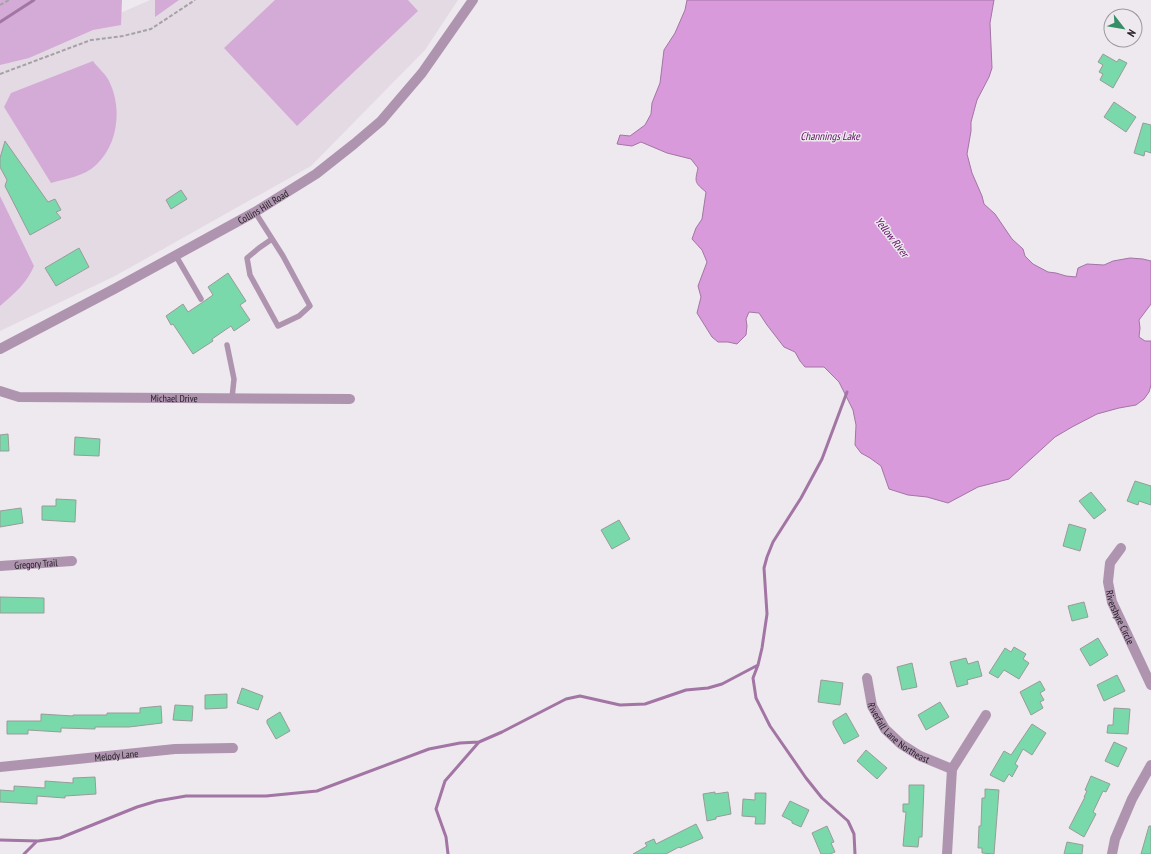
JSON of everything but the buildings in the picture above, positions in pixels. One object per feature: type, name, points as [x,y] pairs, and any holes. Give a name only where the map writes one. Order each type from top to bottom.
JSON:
[{"type":"street","name":"Collins Hill Road","points":[[0,348],[103,295],[256,212],[316,174],[381,121],[422,73],[473,0]]},
{"type":"street","name":"Michael Drive","points":[[0,391],[19,397],[350,399]]},
{"type":"street","name":"Rivershyre Circle","points":[[1120,548],[1110,563],[1108,582],[1112,602],[1151,685]]},
{"type":"street","name":"Gregory Trail","points":[[0,566],[72,562]]},
{"type":"street","name":"Riverfall Lane Northeast","points":[[867,678],[872,706],[885,729],[901,744],[920,756],[952,769]]},
{"type":"street","points":[[947,854],[952,769],[986,715]]},
{"type":"street","name":"Melody Lane","points":[[0,767],[175,749],[233,748]]},
{"type":"street","points":[[1112,854],[1115,839],[1132,799],[1151,765]]},
{"type":"lane","points":[[256,212],[283,256],[310,306],[299,316],[278,326],[250,275],[247,258],[272,239]]},
{"type":"lane","points":[[176,256],[201,299]]},
{"type":"lane","points":[[227,345],[234,379],[232,398]]},
{"type":"path","points":[[0,5],[9,0]]},
{"type":"path","points":[[0,74],[91,40],[124,36],[150,29],[195,0]]},
{"type":"shaded area","points":[[0,0],[122,0],[121,25],[93,30],[29,58],[0,65]]},
{"type":"shaded area","points":[[150,0],[458,0],[425,50],[311,166],[115,276],[0,331],[0,50],[27,54]]},
{"type":"shaded area","points":[[155,0],[179,0],[155,17]]},
{"type":"shaded area","points":[[275,0],[408,0],[418,11],[297,126],[224,48]]},
{"type":"shaded area","points":[[93,61],[107,77],[114,93],[117,115],[113,137],[103,157],[91,169],[75,177],[51,183],[4,107],[11,93]]},
{"type":"shaded area","points":[[0,196],[34,266],[24,283],[0,306]]},
{"type":"water","name":"Channings Lake","points":[[687,0],[994,0],[990,23],[992,68],[977,100],[971,122],[967,154],[972,173],[984,204],[995,214],[1012,239],[1023,249],[1025,256],[1033,264],[1048,272],[1076,277],[1078,268],[1087,264],[1104,265],[1113,261],[1130,258],[1151,261],[1151,304],[1139,320],[1139,337],[1145,341],[1151,341],[1151,385],[1149,392],[1144,399],[1136,405],[1097,414],[1072,427],[1055,437],[1009,479],[978,487],[948,503],[927,497],[908,495],[889,489],[881,466],[861,453],[855,445],[856,425],[853,410],[839,382],[824,367],[805,367],[795,352],[784,347],[759,313],[749,312],[746,319],[746,335],[737,344],[718,342],[712,337],[697,313],[701,297],[698,286],[707,262],[702,250],[692,239],[696,228],[702,219],[706,192],[696,182],[698,168],[691,159],[667,153],[641,142],[632,146],[617,144],[620,135],[630,136],[645,125],[651,114],[652,103],[660,83],[664,50],[675,33],[685,10]]},
{"type":"waterway","points":[[0,22],[34,0]]},
{"type":"waterway","points":[[847,392],[822,459],[801,498],[773,542],[767,557],[764,568],[767,614],[762,648],[753,678],[756,698],[770,726],[806,778],[822,798],[848,821],[854,834],[855,854]]},
{"type":"waterway","points":[[0,840],[38,841],[60,838],[137,807],[157,801],[186,796],[266,796],[317,791],[429,749],[460,743],[479,742],[502,732],[566,699],[580,696],[620,705],[645,704],[686,690],[708,688],[722,684],[758,665]]},
{"type":"waterway","points":[[448,854],[446,837],[436,809],[445,781],[479,742]]},
{"type":"waterway","points":[[24,854],[37,841]]},
{"type":"water label","name":"Yellow River","points":[[892,237]]}]
